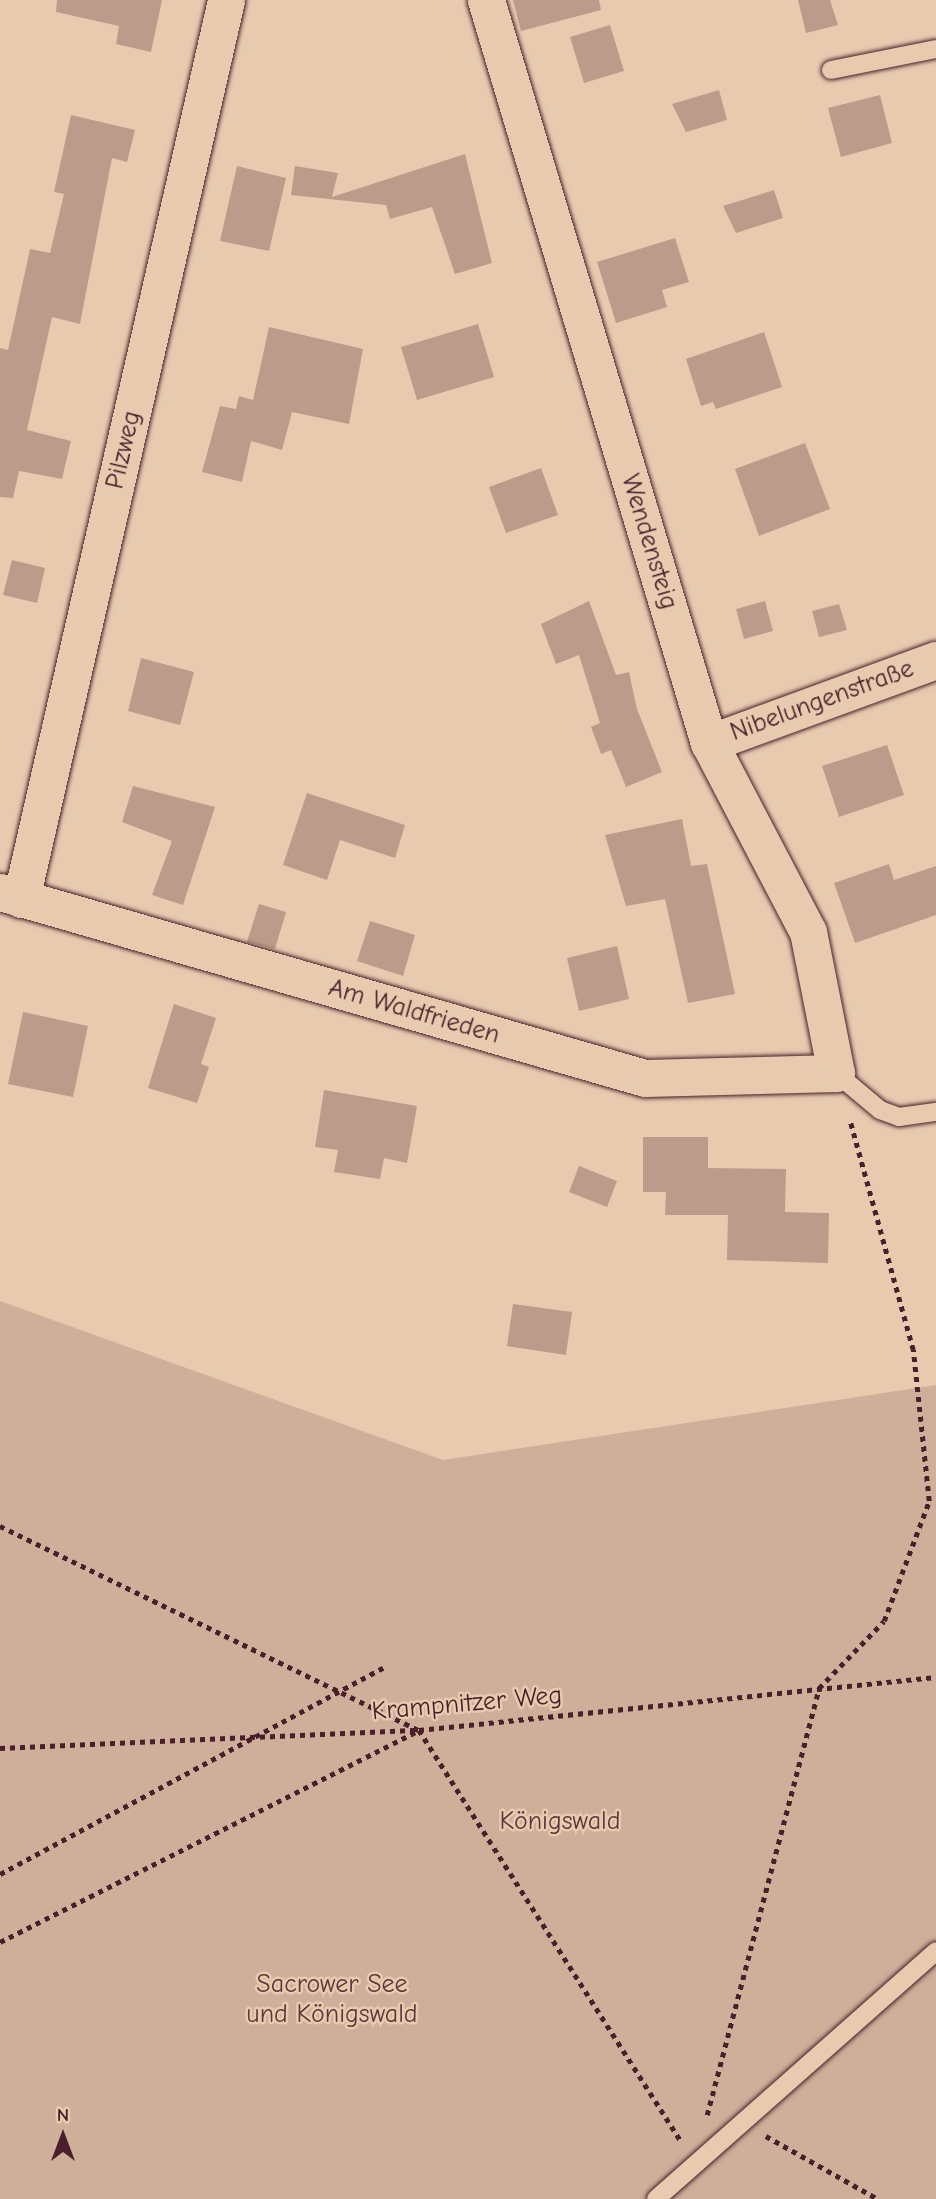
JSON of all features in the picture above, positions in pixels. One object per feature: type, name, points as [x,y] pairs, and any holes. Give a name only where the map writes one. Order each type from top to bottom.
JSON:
[{"type":"street","name":"Pilzweg","points":[[11,896],[226,0]]},
{"type":"street","name":"Wendensteig","points":[[486,0],[709,743],[808,932],[836,1073]]},
{"type":"street","name":"Nibelungenstraße","points":[[709,743],[936,660]]},
{"type":"street","name":"Am Waldfrieden","points":[[11,896],[645,1077],[836,1073]]},
{"type":"lane","points":[[831,71],[936,49]]},
{"type":"lane","points":[[836,1073],[880,1110],[900,1117],[936,1112]]},
{"type":"lane","points":[[656,2199],[936,1951]]},
{"type":"path","points":[[695,2164],[819,1688],[884,1621],[929,1502],[913,1350],[836,1073]]},
{"type":"path","points":[[0,1526],[419,1730],[695,2164]]},
{"type":"path","points":[[0,1874],[385,1667]]},
{"type":"path","name":"Krampnitzer Weg","points":[[0,1748],[419,1730],[936,1677]]},
{"type":"path","points":[[0,1942],[419,1730]]},
{"type":"path","points":[[742,2123],[878,2199]]},
{"type":"green space","name":"Königswald","points":[[0,1301],[443,1460],[936,1385],[936,2199],[0,2199]]},
{"type":"building","points":[[57,0],[162,0],[151,52],[116,44],[119,26],[56,12]]},
{"type":"building","points":[[513,0],[599,0],[601,10],[521,31]]},
{"type":"building","points":[[798,0],[830,0],[838,25],[806,33]]},
{"type":"building","points":[[610,25],[624,71],[584,83],[570,37]]},
{"type":"building","points":[[719,90],[727,120],[686,132],[672,104]]},
{"type":"building","points":[[880,95],[892,143],[841,157],[828,108]]},
{"type":"building","points":[[71,115],[135,130],[127,162],[112,158],[80,324],[52,317],[27,430],[71,441],[62,479],[19,471],[13,498],[0,497],[0,348],[8,350],[30,249],[50,253],[64,194],[54,192]]},
{"type":"building","points":[[465,154],[492,263],[455,274],[432,207],[390,219],[386,205],[291,195],[295,166],[338,173],[332,197]]},
{"type":"building","points":[[237,166],[286,178],[269,251],[220,241]]},
{"type":"building","points":[[774,190],[783,218],[736,233],[723,206]]},
{"type":"building","points":[[675,238],[689,282],[662,290],[667,307],[616,323],[597,262]]},
{"type":"building","points":[[478,324],[494,377],[417,400],[401,347]]},
{"type":"building","points":[[269,327],[363,349],[349,424],[292,412],[282,450],[251,441],[242,482],[202,472],[220,406],[236,409],[239,396],[253,400]]},
{"type":"building","points":[[764,332],[782,387],[716,409],[713,402],[701,406],[686,359]]},
{"type":"building","points":[[805,443],[830,509],[759,536],[735,469]]},
{"type":"building","points":[[541,468],[558,515],[506,533],[489,487]]},
{"type":"building","points":[[12,560],[45,568],[37,603],[3,595]]},
{"type":"building","points":[[589,601],[616,675],[629,672],[637,709],[662,772],[626,787],[611,750],[601,754],[591,727],[600,723],[579,655],[556,664],[541,624]]},
{"type":"building","points":[[765,601],[773,631],[744,639],[736,609]]},
{"type":"building","points":[[839,604],[847,630],[819,637],[812,611]]},
{"type":"building","points":[[141,658],[194,672],[180,725],[128,711]]},
{"type":"building","points":[[887,745],[904,795],[839,817],[822,766]]},
{"type":"building","points":[[133,786],[215,807],[183,905],[152,895],[172,841],[122,822]]},
{"type":"building","points":[[307,793],[405,825],[395,858],[340,840],[327,880],[283,865]]},
{"type":"building","points":[[682,819],[691,866],[707,864],[735,994],[688,1003],[665,899],[626,906],[605,835]]},
{"type":"building","points":[[889,864],[894,880],[936,866],[936,915],[855,943],[834,883]]},
{"type":"building","points":[[259,904],[286,912],[275,949],[247,942]]},
{"type":"building","points":[[370,921],[415,935],[403,976],[357,961]]},
{"type":"building","points":[[617,946],[629,999],[579,1011],[567,958]]},
{"type":"building","points":[[174,1004],[216,1018],[201,1064],[209,1067],[197,1103],[148,1088]]},
{"type":"building","points":[[23,1012],[88,1026],[73,1097],[8,1084]]},
{"type":"building","points":[[324,1090],[417,1106],[407,1163],[384,1158],[380,1179],[334,1172],[338,1150],[315,1147]]},
{"type":"building","points":[[643,1137],[708,1137],[708,1168],[786,1169],[785,1212],[829,1213],[828,1263],[727,1260],[728,1215],[665,1215],[666,1192],[643,1192]]},
{"type":"building","points":[[579,1166],[617,1181],[607,1207],[569,1192]]},
{"type":"building","points":[[513,1304],[572,1312],[566,1355],[507,1346]]},
{"type":"park label","name":"Sacrower See und Königswald","points":[[332,2000]]}]
